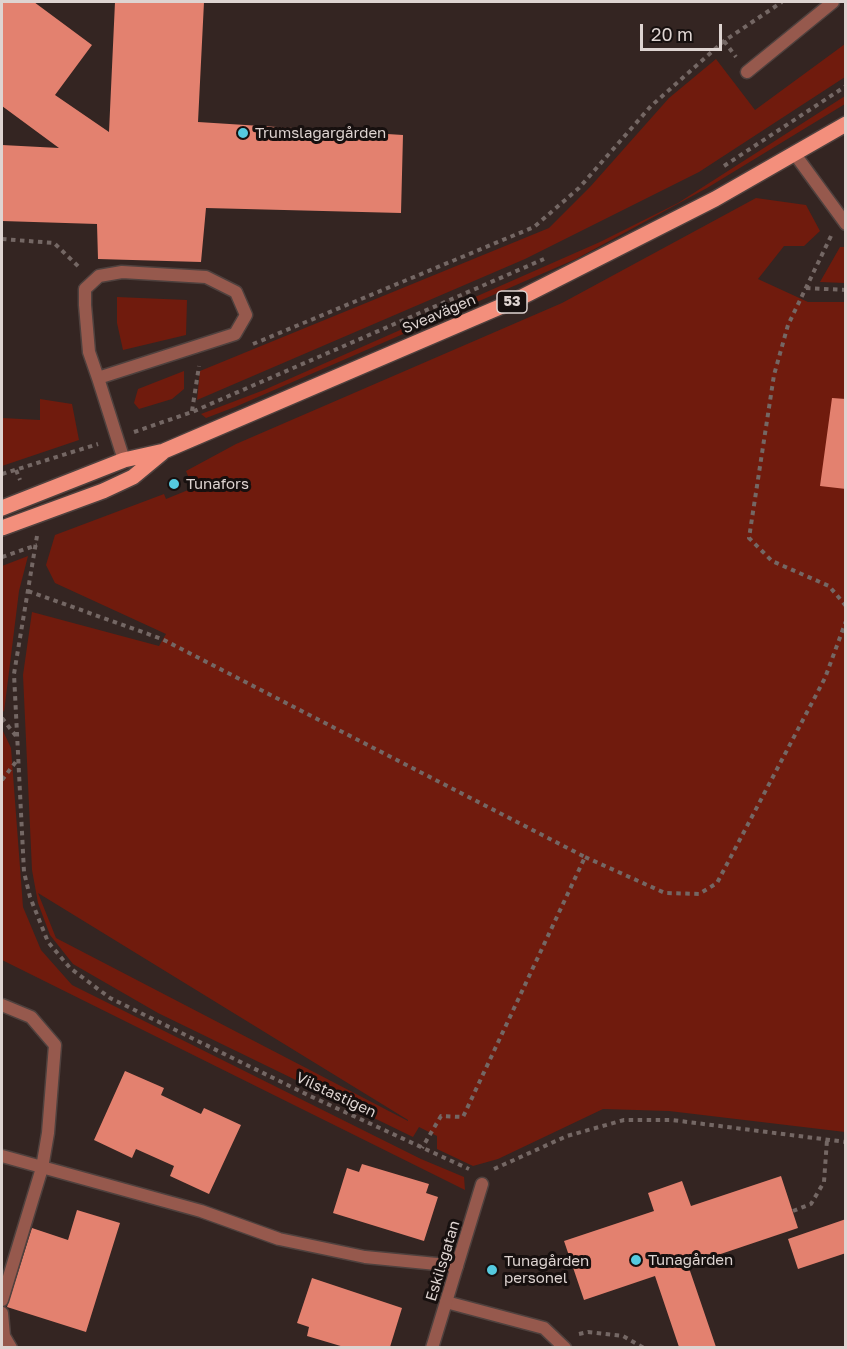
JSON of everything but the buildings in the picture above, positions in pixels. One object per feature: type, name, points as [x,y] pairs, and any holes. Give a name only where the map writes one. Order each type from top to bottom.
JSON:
[{"type":"main road","name":"Sveavägen","points":[[2,508],[124,460],[164,451],[516,300],[639,240],[846,124]]},
{"type":"main road","name":"Sveavägen","points":[[2,528],[104,491],[133,477],[164,451]]},
{"type":"main road","points":[[124,460],[133,477]]},
{"type":"street","points":[[747,72],[833,2]]},
{"type":"street","points":[[794,153],[843,222]]},
{"type":"street","points":[[98,378],[235,334],[246,315],[236,292],[206,277],[122,272],[99,276],[85,289],[89,352],[124,460]]},
{"type":"street","points":[[2,1005],[31,1017],[55,1045],[48,1133],[42,1168],[2,1300]]},
{"type":"street","points":[[2,1156],[201,1211],[279,1239],[365,1257],[457,1266]]},
{"type":"street","name":"Eskilsgatan","points":[[432,1347],[483,1178]]},
{"type":"street","points":[[446,1302],[544,1328],[561,1343]]},
{"type":"street","points":[[2,1313],[4,1336],[11,1347]]},
{"type":"path","points":[[251,344],[534,227],[579,188],[651,106],[724,41],[782,2]]},
{"type":"path","points":[[717,171],[846,86]]},
{"type":"path","points":[[843,222],[788,325],[774,375],[749,538],[772,561],[829,586],[846,606]]},
{"type":"path","points":[[2,239],[54,243],[93,281]]},
{"type":"path","points":[[2,474],[192,412],[553,255]]},
{"type":"path","points":[[806,288],[846,290]]},
{"type":"path","points":[[192,412],[197,367],[208,362]]},
{"type":"path","name":"Vilstastigen","points":[[2,557],[37,545],[14,674],[22,850],[30,897],[48,942],[70,968],[110,998],[422,1148],[473,1170]]},
{"type":"path","points":[[28,591],[162,639],[585,857],[664,893],[699,894],[717,883],[825,678],[846,621]]},
{"type":"path","points":[[2,718],[16,736]]},
{"type":"path","points":[[2,780],[18,759]]},
{"type":"path","points":[[422,1148],[441,1116],[463,1118],[585,857]]},
{"type":"path","points":[[483,1178],[567,1136],[624,1120],[672,1120],[846,1142]]},
{"type":"path","points":[[793,1211],[811,1204],[824,1182],[827,1140]]},
{"type":"path","points":[[561,1343],[588,1332],[623,1336],[644,1347]]},
{"type":"shaded area","points":[[845,44],[845,77],[699,172],[525,259],[197,400],[200,371],[549,228],[590,187],[669,98],[716,59],[755,110]]},
{"type":"shaded area","points":[[845,96],[845,104],[707,188],[576,259],[235,407],[206,418],[201,414],[264,390],[600,242],[678,203]]},
{"type":"shaded area","points":[[756,198],[806,205],[820,231],[804,246],[784,246],[758,279],[808,302],[845,302],[845,1132],[669,1111],[603,1109],[498,1159],[473,1166],[437,1149],[437,1136],[419,1127],[413,1137],[158,1013],[73,964],[50,935],[38,903],[32,870],[23,675],[32,612],[159,646],[166,634],[55,583],[46,565],[55,535],[164,494],[166,499],[193,488],[186,471],[236,444],[562,303]],"holes":[[[38,893],[408,1120],[56,938]]]},
{"type":"shaded area","points":[[840,247],[845,247],[845,283],[820,282]]},
{"type":"shaded area","points":[[117,297],[187,300],[186,335],[123,350],[117,323]]},
{"type":"shaded area","points":[[184,371],[184,389],[172,399],[139,409],[134,403],[138,389]]},
{"type":"shaded area","points":[[40,399],[72,404],[79,440],[2,466],[2,418],[40,420]]},
{"type":"shaded area","points":[[28,556],[19,591],[4,712],[2,708],[2,566]]},
{"type":"shaded area","points":[[2,729],[11,748],[23,907],[41,950],[72,985],[421,1159],[464,1177],[465,1190],[2,960]]},
{"type":"place","name":"Trumslagargården","points":[[243,133]]},
{"type":"place","name":"Tunafors","points":[[174,484]]},
{"type":"place","name":"Tunagården","points":[[636,1260]]},
{"type":"place","name":"Tunagården personel","points":[[492,1270]]}]
